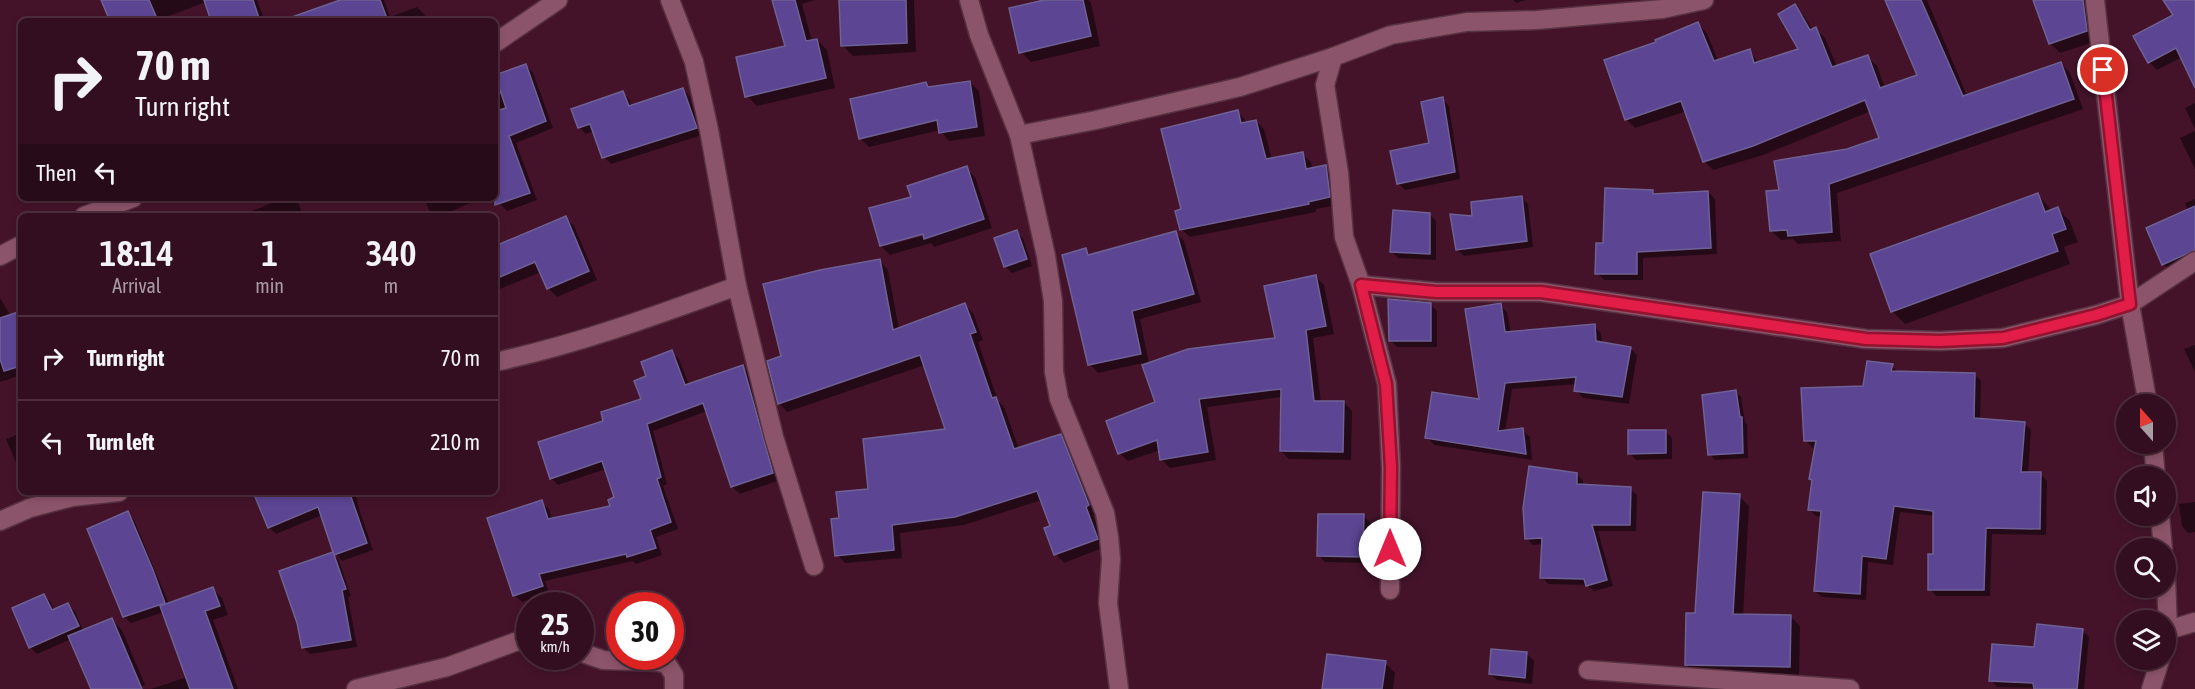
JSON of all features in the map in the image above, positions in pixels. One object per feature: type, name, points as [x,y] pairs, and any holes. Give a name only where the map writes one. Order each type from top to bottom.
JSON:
[{"type":"street","points":[[498,41],[558,0]]},
{"type":"street","points":[[670,0],[694,62],[709,130],[737,286],[774,437],[814,566]]},
{"type":"street","points":[[969,0],[979,35],[1019,135],[1053,301],[1054,372],[1059,399],[1105,513],[1111,559],[1108,603],[1119,689]]},
{"type":"street","points":[[1019,135],[1240,87],[1333,57],[1391,35],[1467,22],[1622,14],[1663,9],[1704,0]]},
{"type":"street","points":[[2095,0],[2130,304],[2146,394]]},
{"type":"street","points":[[1333,57],[1325,86],[1339,173],[1344,237],[1361,285],[1386,384],[1391,467],[1390,590]]},
{"type":"street","points":[[1291,70],[1325,86]]},
{"type":"street","points":[[92,213],[125,201]]},
{"type":"street","points":[[0,256],[18,247]]},
{"type":"street","points":[[1361,285],[1436,292],[1541,292],[1866,339],[1940,341],[2003,338],[2096,315],[2130,304],[2195,261]]},
{"type":"street","points":[[498,361],[547,351],[629,326],[737,286]]},
{"type":"street","points":[[0,521],[30,508],[72,497],[91,495]]},
{"type":"street","points":[[2176,630],[2195,622]]},
{"type":"street","points":[[356,689],[447,667],[516,642]]},
{"type":"street","points":[[594,657],[603,660],[667,664],[674,675],[674,689]]},
{"type":"street","points":[[1588,670],[1850,689]]},
{"type":"street","points":[[2151,689],[2157,670]]},
{"type":"building","points":[[101,0],[149,0],[157,18],[109,18]]},
{"type":"building","points":[[204,0],[253,0],[259,18],[210,18]]},
{"type":"building","points":[[340,0],[380,0],[387,18],[289,18]]},
{"type":"building","points":[[772,0],[795,0],[806,41],[817,39],[826,78],[745,97],[736,57],[785,46]]},
{"type":"building","points":[[839,0],[906,0],[907,43],[841,46]]},
{"type":"building","points":[[1044,0],[1083,0],[1091,36],[1019,53],[1009,8]]},
{"type":"building","points":[[1885,0],[1921,0],[1963,96],[2061,62],[2074,99],[1829,184],[1832,232],[1788,236],[1787,230],[1770,231],[1766,191],[1779,190],[1774,161],[1847,149],[1879,138],[1865,100],[1753,146],[1703,162],[1681,101],[1625,120],[1604,60],[1656,42],[1655,40],[1698,22],[1714,61],[1750,49],[1754,63],[1798,49],[1778,14],[1795,4],[1810,30],[1816,27],[1832,67],[1868,55],[1880,88],[1917,75]]},
{"type":"building","points":[[2033,0],[2083,0],[2087,31],[2049,44]]},
{"type":"building","points":[[2163,0],[2195,0],[2195,88],[2176,48],[2148,63],[2133,36],[2173,15]]},
{"type":"building","points":[[526,64],[546,121],[509,136],[530,193],[495,205],[495,201],[498,201],[498,107],[499,110],[506,108],[498,84],[498,74]]},
{"type":"building","points":[[970,81],[977,127],[939,133],[937,120],[859,139],[850,99],[926,82],[928,87]]},
{"type":"building","points":[[683,88],[697,128],[602,158],[590,124],[578,128],[571,109],[623,91],[629,106]]},
{"type":"building","points":[[1443,97],[1455,172],[1397,184],[1390,151],[1429,143],[1421,102]]},
{"type":"building","points":[[1238,110],[1241,123],[1256,120],[1266,159],[1303,152],[1306,169],[1326,165],[1330,197],[1308,202],[1309,204],[1180,230],[1175,211],[1181,209],[1161,129]]},
{"type":"building","points":[[967,166],[984,219],[924,239],[923,234],[880,246],[869,208],[911,197],[907,186]]},
{"type":"building","points":[[1605,188],[1653,190],[1653,194],[1708,191],[1711,248],[1637,252],[1637,274],[1595,274],[1596,243],[1603,243]]},
{"type":"building","points":[[2038,193],[2045,212],[2058,207],[2066,229],[2052,234],[2058,251],[1891,312],[1870,254]]},
{"type":"building","points":[[1522,196],[1527,241],[1456,250],[1450,214],[1472,216],[1471,202]]},
{"type":"building","points":[[2195,206],[2195,250],[2162,265],[2146,228]]},
{"type":"building","points":[[1393,210],[1430,213],[1430,254],[1390,252]]},
{"type":"building","points":[[566,216],[589,271],[547,289],[535,262],[498,278],[498,245]]},
{"type":"building","points":[[1017,230],[1027,259],[1004,267],[994,238]]},
{"type":"building","points":[[1176,231],[1194,294],[1132,311],[1141,354],[1088,365],[1062,255],[1086,248],[1088,255]]},
{"type":"building","points":[[880,259],[893,330],[965,303],[976,332],[970,334],[992,398],[996,397],[1014,449],[1061,434],[1089,505],[1086,507],[1098,539],[1054,555],[1044,528],[1050,526],[1037,491],[955,517],[892,525],[894,550],[835,556],[831,519],[839,518],[836,492],[868,489],[863,439],[945,429],[920,355],[778,404],[767,361],[781,356],[763,284]]},
{"type":"building","points":[[1316,275],[1326,326],[1306,330],[1314,401],[1344,401],[1343,452],[1280,451],[1281,389],[1199,399],[1208,452],[1160,460],[1157,440],[1118,454],[1106,421],[1155,402],[1142,365],[1188,349],[1275,338],[1264,286]]},
{"type":"building","points":[[1388,299],[1431,303],[1431,341],[1389,341]]},
{"type":"building","points":[[1501,303],[1505,332],[1595,324],[1596,341],[1631,347],[1622,397],[1574,391],[1576,377],[1505,383],[1498,431],[1523,428],[1526,454],[1425,438],[1432,392],[1479,399],[1465,309]]},
{"type":"building","points":[[18,312],[18,367],[4,371],[0,359],[0,318]]},
{"type":"building","points":[[672,350],[685,385],[743,365],[773,473],[731,487],[703,403],[647,424],[661,477],[657,479],[671,522],[650,530],[656,548],[627,557],[626,554],[539,574],[543,586],[525,592],[516,592],[513,596],[487,518],[542,500],[548,519],[610,506],[608,500],[614,497],[602,461],[550,479],[538,442],[603,421],[601,412],[641,399],[634,381],[646,376],[641,362]]},
{"type":"building","points":[[1867,361],[1893,364],[1891,371],[1975,373],[1974,418],[2025,422],[2021,472],[2041,472],[2040,529],[1986,528],[1984,590],[1928,590],[1928,554],[1933,554],[1933,511],[1894,506],[1886,559],[1862,556],[1860,594],[1814,591],[1821,511],[1808,510],[1812,480],[1809,479],[1816,441],[1804,441],[1801,388],[1863,386]]},
{"type":"building","points":[[1736,390],[1740,417],[1742,417],[1743,453],[1708,455],[1702,395]]},
{"type":"building","points":[[1628,430],[1666,430],[1666,453],[1628,454]]},
{"type":"building","points":[[1529,466],[1577,473],[1577,484],[1631,487],[1630,525],[1592,525],[1607,580],[1586,586],[1584,579],[1540,578],[1542,538],[1525,539],[1523,508]]},
{"type":"building","points":[[1703,492],[1740,494],[1733,614],[1791,615],[1790,667],[1685,665],[1686,613],[1695,613]]},
{"type":"building","points":[[254,495],[350,495],[367,543],[334,555],[318,507],[268,528]]},
{"type":"building","points":[[128,511],[165,603],[123,617],[87,529]]},
{"type":"building","points":[[1318,514],[1364,514],[1363,557],[1317,556]]},
{"type":"building","points":[[333,552],[346,589],[342,590],[351,640],[302,648],[297,623],[279,571]]},
{"type":"building","points":[[213,587],[220,606],[205,611],[233,689],[190,689],[160,606]]},
{"type":"building","points":[[44,594],[52,610],[68,603],[79,626],[29,648],[12,608]]},
{"type":"building","points":[[112,618],[142,689],[91,689],[68,636]]},
{"type":"building","points":[[2037,624],[2083,629],[2077,689],[2034,689],[2033,683],[1989,681],[1992,644],[2034,647]]},
{"type":"building","points":[[1491,649],[1527,652],[1525,678],[1489,674]]},
{"type":"building","points":[[1327,654],[1386,661],[1382,689],[1322,689]]},
{"type":"route","points":[[1390,549],[1391,467],[1386,384],[1361,285],[1436,292],[1541,292],[1866,339],[1940,341],[2003,338],[2096,315],[2130,304],[2103,70]]}]
